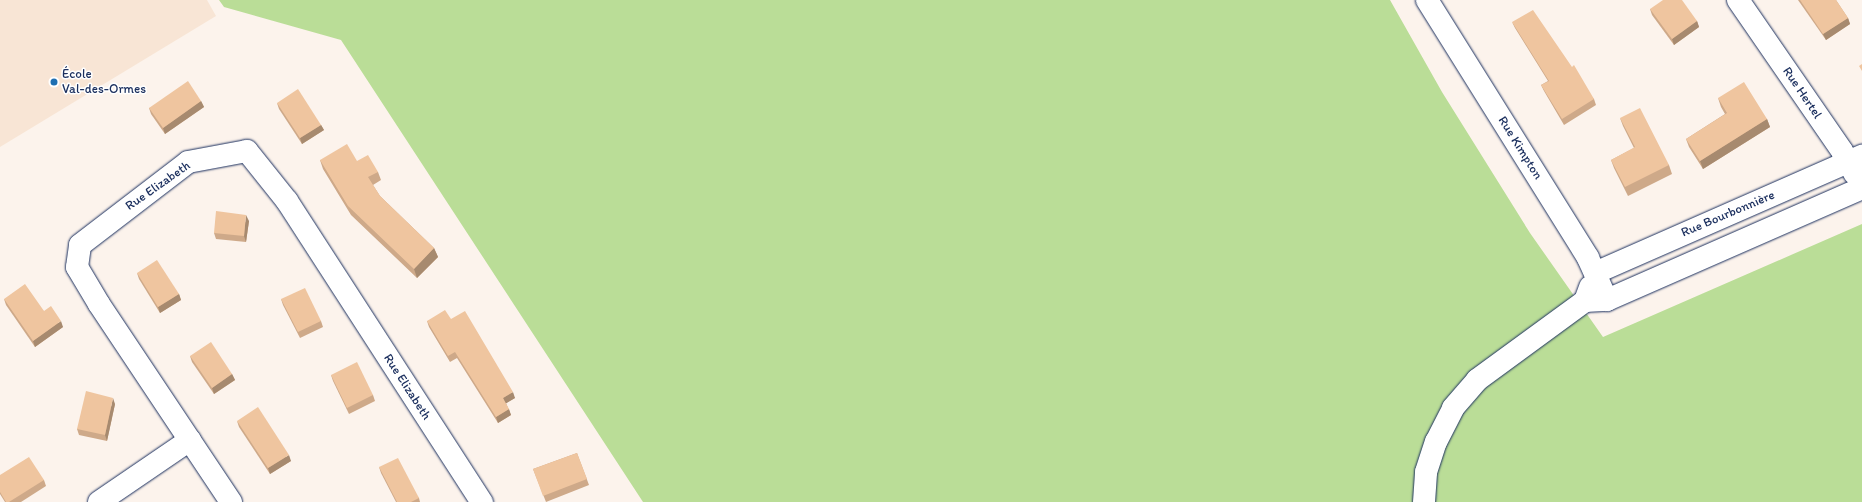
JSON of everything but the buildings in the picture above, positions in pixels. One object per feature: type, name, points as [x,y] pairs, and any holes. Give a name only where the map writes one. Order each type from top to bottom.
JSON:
[{"type":"street","name":"Rue Kimpton","points":[[1427,0],[1580,244],[1607,300]]},
{"type":"street","name":"Rue Hertel","points":[[1738,0],[1855,159],[1862,188]]},
{"type":"street","name":"Rue Elizabeth","points":[[231,502],[99,304],[77,267],[80,245],[188,162],[247,151],[287,201],[482,502]]},
{"type":"street","name":"Rue Bourbonnière","points":[[1595,273],[1855,159]]},
{"type":"street","points":[[1424,502],[1430,460],[1436,442],[1453,408],[1477,380],[1585,301],[1607,300],[1862,188]]},
{"type":"street","points":[[1585,301],[1595,273]]},
{"type":"street","points":[[99,502],[190,440]]},
{"type":"shaded area","name":"École Val-des-Ormes","points":[[0,0],[207,0],[216,16],[0,147]]},
{"type":"green space","points":[[219,0],[1390,0],[1442,92],[1530,233],[1603,337],[1862,224],[1862,502],[643,502],[341,40],[224,7]]},
{"type":"place","name":"École Val-des-Ormes","points":[[54,82]]}]
